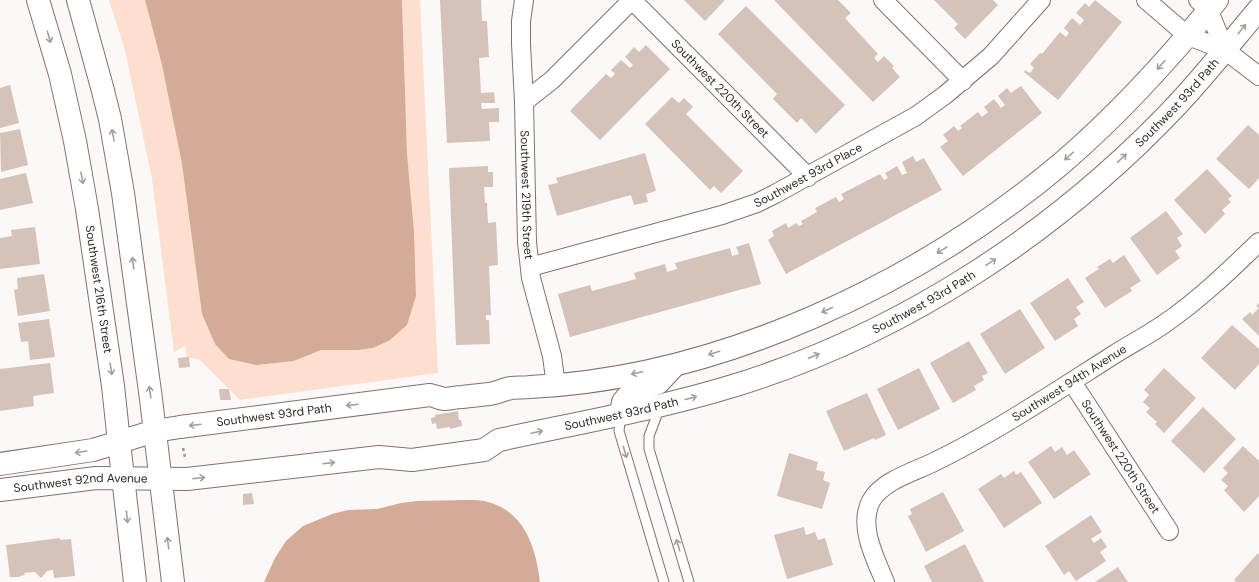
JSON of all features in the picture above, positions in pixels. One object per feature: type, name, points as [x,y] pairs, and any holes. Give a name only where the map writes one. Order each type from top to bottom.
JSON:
[{"type":"street","name":"Southwest 216th Street","points":[[38,0],[60,74],[76,141],[113,386],[135,582]]},
{"type":"street","points":[[78,0],[102,87],[123,193],[155,431],[173,582]]},
{"type":"street","name":"Southwest 219th Street","points":[[524,0],[521,21],[521,44],[524,102],[527,242],[534,288],[552,356],[556,386]]},
{"type":"street","points":[[524,102],[549,83],[632,0]]},
{"type":"street","name":"Southwest 220th Street","points":[[632,0],[808,177]]},
{"type":"street","points":[[883,0],[963,81]]},
{"type":"street","name":"Southwest 93rd Place","points":[[530,267],[729,213],[758,203],[808,177],[931,106],[963,81],[999,49],[1041,0]]},
{"type":"street","points":[[1146,0],[1188,36],[1226,50],[1259,76]]},
{"type":"street","name":"Southwest 93rd Path","points":[[119,442],[155,431],[185,426],[430,395],[444,387],[492,382],[512,388],[556,386],[622,376],[676,365],[758,338],[856,297],[912,267],[966,234],[1007,206],[1073,153],[1130,99],[1188,36],[1208,4]]},
{"type":"street","points":[[1208,4],[1226,50]]},
{"type":"street","name":"Southwest 93rd Path","points":[[160,480],[187,479],[379,457],[412,460],[484,450],[499,440],[661,406],[737,384],[803,361],[869,332],[930,300],[991,262],[1042,225],[1103,176],[1173,108],[1226,50],[1259,9]]},
{"type":"street","name":"Southwest 94th Avenue","points":[[885,582],[868,536],[867,521],[869,505],[874,496],[886,485],[947,455],[993,430],[1180,314],[1214,285],[1259,242]]},
{"type":"street","points":[[621,414],[623,402],[628,396],[633,392],[658,383],[676,365]]},
{"type":"street","name":"Southwest 220th Street","points":[[1072,382],[1169,531]]},
{"type":"street","points":[[0,464],[93,450],[119,442]]},
{"type":"street","name":"Southwest 92nd Avenue","points":[[0,490],[88,478],[160,480]]},
{"type":"lane","points":[[661,406],[649,436],[649,449],[689,582]]},
{"type":"lane","points":[[621,414],[619,431],[664,582]]},
{"type":"path","points":[[183,447],[185,457]]},
{"type":"shaded area","points":[[109,0],[145,0],[162,65],[182,164],[202,314],[294,361],[321,350],[358,350],[373,348],[416,296],[414,231],[407,153],[402,0],[420,0],[438,373],[240,400],[200,360],[187,357],[185,346],[174,352],[152,179],[125,50]]},
{"type":"shaded area","points":[[145,0],[402,0],[407,153],[414,231],[416,296],[407,325],[390,340],[373,348],[358,350],[321,350],[294,361],[256,365],[229,359],[215,344],[202,314],[182,164],[162,65]]},
{"type":"shaded area","points":[[417,501],[485,501],[501,507],[520,523],[532,544],[540,582],[264,582],[275,558],[286,541],[303,526],[332,514],[348,510],[377,509]]},
{"type":"building","points":[[440,0],[481,0],[482,21],[487,21],[489,57],[479,58],[481,93],[494,92],[495,103],[481,103],[482,109],[499,108],[499,122],[489,122],[490,141],[447,143]]},
{"type":"building","points":[[684,0],[725,0],[705,21]]},
{"type":"building","points":[[774,0],[838,0],[851,13],[845,18],[878,54],[874,58],[878,62],[884,56],[894,66],[892,68],[900,77],[873,102]]},
{"type":"building","points":[[934,0],[993,0],[998,5],[965,39],[954,28],[958,24]]},
{"type":"building","points":[[1095,0],[1122,22],[1058,100],[1024,72],[1025,70],[1030,73],[1034,68],[1030,64],[1040,53],[1042,54],[1060,32],[1066,37],[1069,33],[1064,28],[1072,18],[1080,25],[1084,20],[1076,13],[1085,3],[1089,7]]},
{"type":"building","points":[[746,6],[845,105],[816,134],[801,118],[797,123],[773,99],[777,94],[718,34]]},
{"type":"building","points":[[646,45],[670,69],[600,140],[570,111],[606,74],[611,78],[615,74],[611,70],[621,60],[630,68],[633,65],[625,57],[634,47],[639,52]]},
{"type":"building","points":[[10,85],[19,123],[0,128],[0,88]]},
{"type":"building","points":[[1021,86],[1042,113],[963,176],[940,147],[948,141],[943,135],[954,126],[958,131],[962,128],[960,126],[978,112],[982,117],[988,112],[984,107],[994,99],[1001,108],[1005,105],[998,96],[1007,88],[1011,93]]},
{"type":"building","points":[[672,97],[679,103],[684,98],[693,107],[686,114],[743,171],[721,193],[714,186],[710,190],[645,124]]},
{"type":"building","points":[[1248,125],[1259,135],[1259,178],[1249,189],[1216,159]]},
{"type":"building","points":[[20,129],[28,165],[1,172],[0,133]]},
{"type":"building","points":[[645,153],[656,191],[646,194],[648,202],[634,205],[631,195],[557,216],[548,185],[558,183],[556,178]]},
{"type":"building","points":[[913,156],[916,162],[924,158],[942,190],[786,274],[768,240],[774,236],[772,231],[786,223],[788,228],[796,223],[799,226],[803,224],[801,221],[817,212],[815,208],[836,197],[839,202],[844,199],[841,194],[880,174],[884,180],[888,178],[885,173],[897,166],[902,175],[907,173],[902,162]]},
{"type":"building","points":[[488,166],[488,172],[493,172],[493,187],[484,187],[485,203],[487,203],[488,223],[496,222],[498,265],[489,266],[491,315],[486,315],[486,320],[489,320],[490,344],[456,345],[449,168]]},
{"type":"building","points":[[1207,169],[1232,196],[1228,199],[1231,202],[1222,210],[1225,214],[1205,234],[1174,200]]},
{"type":"building","points":[[26,173],[33,203],[0,210],[0,179]]},
{"type":"building","points":[[1166,211],[1183,234],[1177,238],[1182,246],[1175,251],[1180,258],[1157,275],[1130,238]]},
{"type":"building","points":[[35,227],[40,264],[0,269],[0,238],[12,236],[11,230]]},
{"type":"building","points":[[749,243],[761,284],[570,337],[558,294],[590,285],[592,291],[636,279],[634,273],[665,264],[667,272],[677,269],[675,263],[730,248],[732,256],[739,254],[736,247]]},
{"type":"building","points":[[1124,255],[1141,281],[1130,288],[1132,291],[1105,308],[1085,278],[1099,269],[1097,267],[1110,259],[1113,263]]},
{"type":"building","points":[[44,274],[50,311],[18,316],[14,290],[18,289],[17,278]]},
{"type":"building","points":[[1068,278],[1084,302],[1076,307],[1081,314],[1074,319],[1078,326],[1055,341],[1030,303]]},
{"type":"building","points":[[1259,308],[1259,336],[1242,319],[1250,312],[1252,315]]},
{"type":"building","points":[[1020,309],[1045,348],[1005,374],[980,334]]},
{"type":"building","points":[[49,319],[55,357],[30,360],[28,341],[21,342],[18,323]]},
{"type":"building","points":[[1232,325],[1259,349],[1259,364],[1235,390],[1201,358]]},
{"type":"building","points":[[969,341],[988,373],[982,376],[984,380],[974,386],[976,390],[953,403],[930,363]]},
{"type":"building","points":[[189,357],[190,367],[179,368],[178,358]]},
{"type":"building","points":[[50,363],[54,393],[33,396],[34,406],[0,411],[0,369]]},
{"type":"building","points":[[919,368],[940,409],[898,430],[877,389]]},
{"type":"building","points":[[1164,368],[1196,398],[1164,433],[1155,424],[1157,422],[1146,412],[1150,408],[1143,402],[1149,395],[1144,390]]},
{"type":"building","points":[[219,389],[229,389],[231,400],[220,400]]},
{"type":"building","points":[[867,393],[886,435],[875,440],[874,438],[844,451],[826,411]]},
{"type":"building","points":[[1203,407],[1236,439],[1204,473],[1171,441]]},
{"type":"building","points":[[458,411],[459,420],[461,420],[462,426],[450,429],[450,427],[437,429],[436,423],[432,424],[431,418],[435,417],[435,415]]},
{"type":"building","points":[[1051,446],[1055,452],[1062,447],[1067,455],[1074,450],[1091,474],[1054,499],[1028,462]]},
{"type":"building","points":[[1243,446],[1259,461],[1259,496],[1244,512],[1224,490],[1228,486],[1221,480],[1228,473],[1223,468]]},
{"type":"building","points":[[789,453],[818,462],[816,470],[825,472],[823,480],[830,483],[822,509],[777,496]]},
{"type":"building","points":[[1014,471],[1016,475],[1021,472],[1042,503],[1004,528],[978,489],[1001,474],[1004,478]]},
{"type":"building","points":[[943,492],[964,531],[926,552],[908,516],[912,514],[910,509]]},
{"type":"building","points":[[252,493],[254,504],[243,505],[243,494]]},
{"type":"building","points":[[1091,515],[1102,532],[1091,539],[1094,543],[1101,538],[1107,547],[1100,552],[1106,561],[1076,581],[1069,571],[1064,575],[1045,546]]},
{"type":"building","points":[[804,527],[806,535],[815,532],[818,540],[825,538],[833,565],[787,579],[774,535]]},
{"type":"building","points":[[60,538],[60,540],[71,539],[75,576],[54,578],[53,570],[47,571],[41,578],[35,572],[24,573],[25,575],[20,577],[10,577],[6,545]]},
{"type":"building","points":[[965,544],[984,582],[932,582],[924,566]]},
{"type":"building","points":[[1258,553],[1259,582],[1236,582],[1234,580]]},
{"type":"building","points":[[1118,567],[1128,582],[1095,582]]}]
